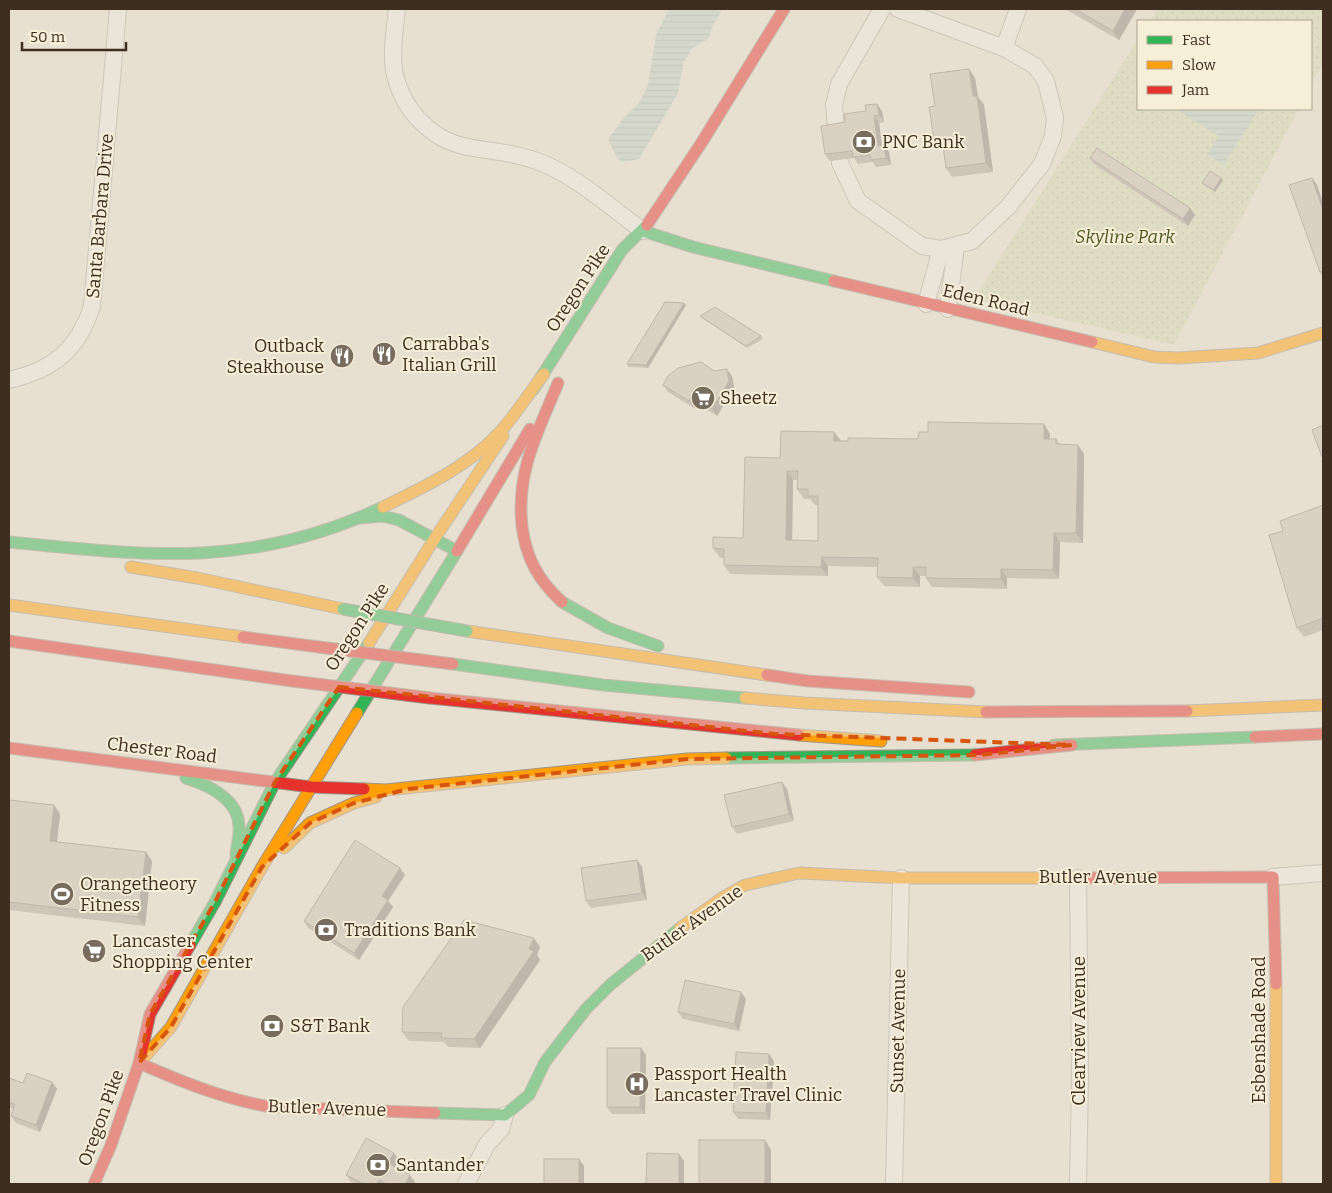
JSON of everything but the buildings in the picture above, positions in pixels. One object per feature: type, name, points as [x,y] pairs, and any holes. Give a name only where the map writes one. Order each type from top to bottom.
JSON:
[{"type":"main road","name":"Oregon Pike","points":[[94,1184],[140,1063],[150,1014],[235,865],[275,782],[392,609],[435,538],[544,374],[622,250],[643,231],[702,142],[784,9]]},
{"type":"main road","name":"Oregon Pike","points":[[639,248],[643,231]]},
{"type":"main road","name":"Eden Road","points":[[643,231],[693,247],[1154,357],[1222,356],[1258,353],[1323,333]]},
{"type":"main road","name":"Oregon Pike","points":[[140,1063],[171,1027],[262,866],[457,551],[565,372]]},
{"type":"main road","points":[[9,544],[126,553],[202,554],[283,544],[360,518],[408,496],[447,473],[494,439],[544,374]]},
{"type":"main road","points":[[558,383],[530,453],[521,488],[524,538],[537,576],[554,594],[574,610],[636,639],[695,656],[808,681]]},
{"type":"main road","points":[[360,518],[382,516],[399,520],[457,551]]},
{"type":"main road","points":[[9,544],[197,578],[342,608],[467,631],[808,681],[981,693]]},
{"type":"main road","points":[[9,604],[603,685],[814,704],[1018,713],[1235,710],[1323,705]]},
{"type":"main road","points":[[9,641],[292,681],[430,698],[666,724],[774,734],[891,741]]},
{"type":"main road","points":[[957,743],[1072,745],[1323,734]]},
{"type":"main road","points":[[262,866],[292,842],[310,823],[354,803],[408,789],[578,769],[687,759],[978,755],[1072,745]]},
{"type":"main road","name":"Chester Road","points":[[9,748],[311,787],[408,789]]},
{"type":"main road","points":[[124,762],[200,782],[227,801],[235,812],[239,824],[235,865]]},
{"type":"main road","name":"Butler Avenue","points":[[140,1063],[212,1095],[243,1103],[271,1106],[505,1115],[529,1095],[545,1062],[586,1010],[610,985],[661,942],[722,898],[745,885],[799,873],[901,878],[1273,877]]},
{"type":"main road","name":"Esbenshade Road","points":[[1273,877],[1276,940],[1276,1184]]},
{"type":"street","name":"Santa Barbara Drive","points":[[9,380],[43,369],[67,352],[79,337],[92,306],[118,9]]},
{"type":"street","points":[[397,9],[394,70],[400,89],[419,121],[436,135],[451,142],[518,155],[561,171],[643,231]]},
{"type":"street","points":[[836,129],[834,106],[839,84],[882,9]]},
{"type":"street","points":[[840,163],[858,201],[922,246],[949,248],[972,242],[1025,188],[1042,164],[1052,136],[1055,118],[1046,81],[1035,66],[1004,48],[898,9]]},
{"type":"street","points":[[1004,48],[1018,9]]},
{"type":"street","points":[[926,304],[949,248]]},
{"type":"street","points":[[948,309],[949,248]]},
{"type":"street","name":"Butler Avenue","points":[[1273,877],[1323,874]]},
{"type":"street","name":"Sunset Avenue","points":[[894,1184],[901,878]]},
{"type":"street","name":"Clearview Avenue","points":[[1078,878],[1080,1079],[1078,1184]]},
{"type":"street","points":[[466,1184],[487,1144],[501,1129],[505,1115]]},
{"type":"highlighted area","points":[[339,687],[775,734],[1072,745],[979,755],[687,759],[408,789],[354,803],[310,823],[262,867],[171,1027],[139,1063],[150,1014],[215,902],[275,782]]},
{"type":"green space","points":[[1157,9],[1323,9],[1323,63],[1312,84],[1312,20],[1151,20]]},
{"type":"green space","name":"Skyline Park","points":[[1137,41],[1137,110],[1298,110],[1174,345],[974,299]]},
{"type":"shaded area","points":[[669,9],[722,9],[709,38],[693,48],[684,61],[678,93],[639,159],[623,162],[617,158],[608,139],[624,118],[639,103],[648,85],[656,35]]},
{"type":"shaded area","points":[[1178,110],[1258,111],[1224,165],[1207,155],[1219,136]]},
{"type":"traffic: fast","points":[[533,390],[622,250],[647,225]]},
{"type":"traffic: fast","points":[[643,231],[693,247],[834,281]]},
{"type":"traffic: fast","points":[[9,542],[154,553],[199,553],[244,549],[289,541],[335,527],[383,507]]},
{"type":"traffic: fast","points":[[357,713],[457,551],[399,520],[382,516],[360,518]]},
{"type":"traffic: fast","points":[[562,602],[608,628],[658,646]]},
{"type":"traffic: fast","points":[[343,609],[467,631]]},
{"type":"traffic: fast","points":[[190,945],[215,902],[275,782],[369,643]]},
{"type":"traffic: fast","points":[[453,664],[603,685],[745,698]]},
{"type":"traffic: fast","points":[[1054,745],[1255,737]]},
{"type":"traffic: fast","points":[[726,758],[975,755]]},
{"type":"traffic: fast","points":[[186,778],[220,794],[233,808],[237,816],[239,829],[236,854]]},
{"type":"traffic: fast","points":[[435,1113],[505,1115],[529,1095],[545,1062],[586,1009],[610,985],[680,928]]},
{"type":"traffic: slow","points":[[1092,342],[1154,357],[1178,358],[1258,353],[1323,333]]},
{"type":"traffic: slow","points":[[383,507],[445,475],[488,444],[512,418],[544,374]]},
{"type":"traffic: slow","points":[[435,538],[503,436]]},
{"type":"traffic: slow","points":[[369,643],[435,538]]},
{"type":"traffic: slow","points":[[131,567],[197,578],[343,609]]},
{"type":"traffic: slow","points":[[9,605],[243,637]]},
{"type":"traffic: slow","points":[[467,631],[767,675]]},
{"type":"traffic: slow","points":[[745,698],[805,703],[986,712]]},
{"type":"traffic: slow","points":[[1187,711],[1323,705]]},
{"type":"traffic: slow","points":[[141,1061],[171,1027],[262,867],[357,713]]},
{"type":"traffic: slow","points":[[799,735],[881,741]]},
{"type":"traffic: slow","points":[[364,789],[386,790],[687,759],[726,758]]},
{"type":"traffic: slow","points":[[284,848],[310,823],[354,803],[376,797]]},
{"type":"traffic: slow","points":[[680,928],[722,898],[745,885],[799,873],[901,878],[1076,878]]},
{"type":"traffic: slow","points":[[1276,984],[1276,1184]]},
{"type":"traffic: jam","points":[[647,225],[702,142],[784,9]]},
{"type":"traffic: jam","points":[[834,281],[1092,342]]},
{"type":"traffic: jam","points":[[558,383],[530,452],[522,487],[521,506],[524,538],[534,568],[546,585],[562,602]]},
{"type":"traffic: jam","points":[[457,551],[530,429]]},
{"type":"traffic: jam","points":[[243,637],[319,647]]},
{"type":"traffic: jam","points":[[9,641],[292,681]]},
{"type":"traffic: jam","points":[[319,647],[453,664]]},
{"type":"traffic: jam","points":[[767,675],[808,681],[969,692]]},
{"type":"traffic: jam","points":[[292,681],[430,698]]},
{"type":"traffic: jam","points":[[430,698],[799,735]]},
{"type":"traffic: jam","points":[[986,712],[1187,711]]},
{"type":"traffic: jam","points":[[1255,737],[1323,734]]},
{"type":"traffic: jam","points":[[975,755],[1072,745]]},
{"type":"traffic: jam","points":[[9,748],[311,787],[364,789]]},
{"type":"traffic: jam","points":[[1076,878],[1273,877],[1276,984]]},
{"type":"traffic: jam","points":[[94,1184],[111,1145],[139,1063],[150,1014],[190,945]]},
{"type":"traffic: jam","points":[[139,1063],[203,1089],[271,1107],[435,1113]]},
{"type":"place","name":"PNC Bank","points":[[864,142]]},
{"type":"place","name":"Carrabba's Italian Grill","points":[[384,354]]},
{"type":"place","name":"Outback Steakhouse","points":[[342,356]]},
{"type":"place","name":"Sheetz","points":[[703,398]]},
{"type":"place","name":"Orangetheory Fitness","points":[[62,894]]},
{"type":"place","name":"Traditions Bank","points":[[326,930]]},
{"type":"place","name":"Lancaster Shopping Center","points":[[94,951]]},
{"type":"place","name":"S&T Bank","points":[[272,1026]]},
{"type":"place","name":"Passport Health Lancaster Travel Clinic","points":[[637,1084]]},
{"type":"place","name":"Santander","points":[[378,1165]]}]
